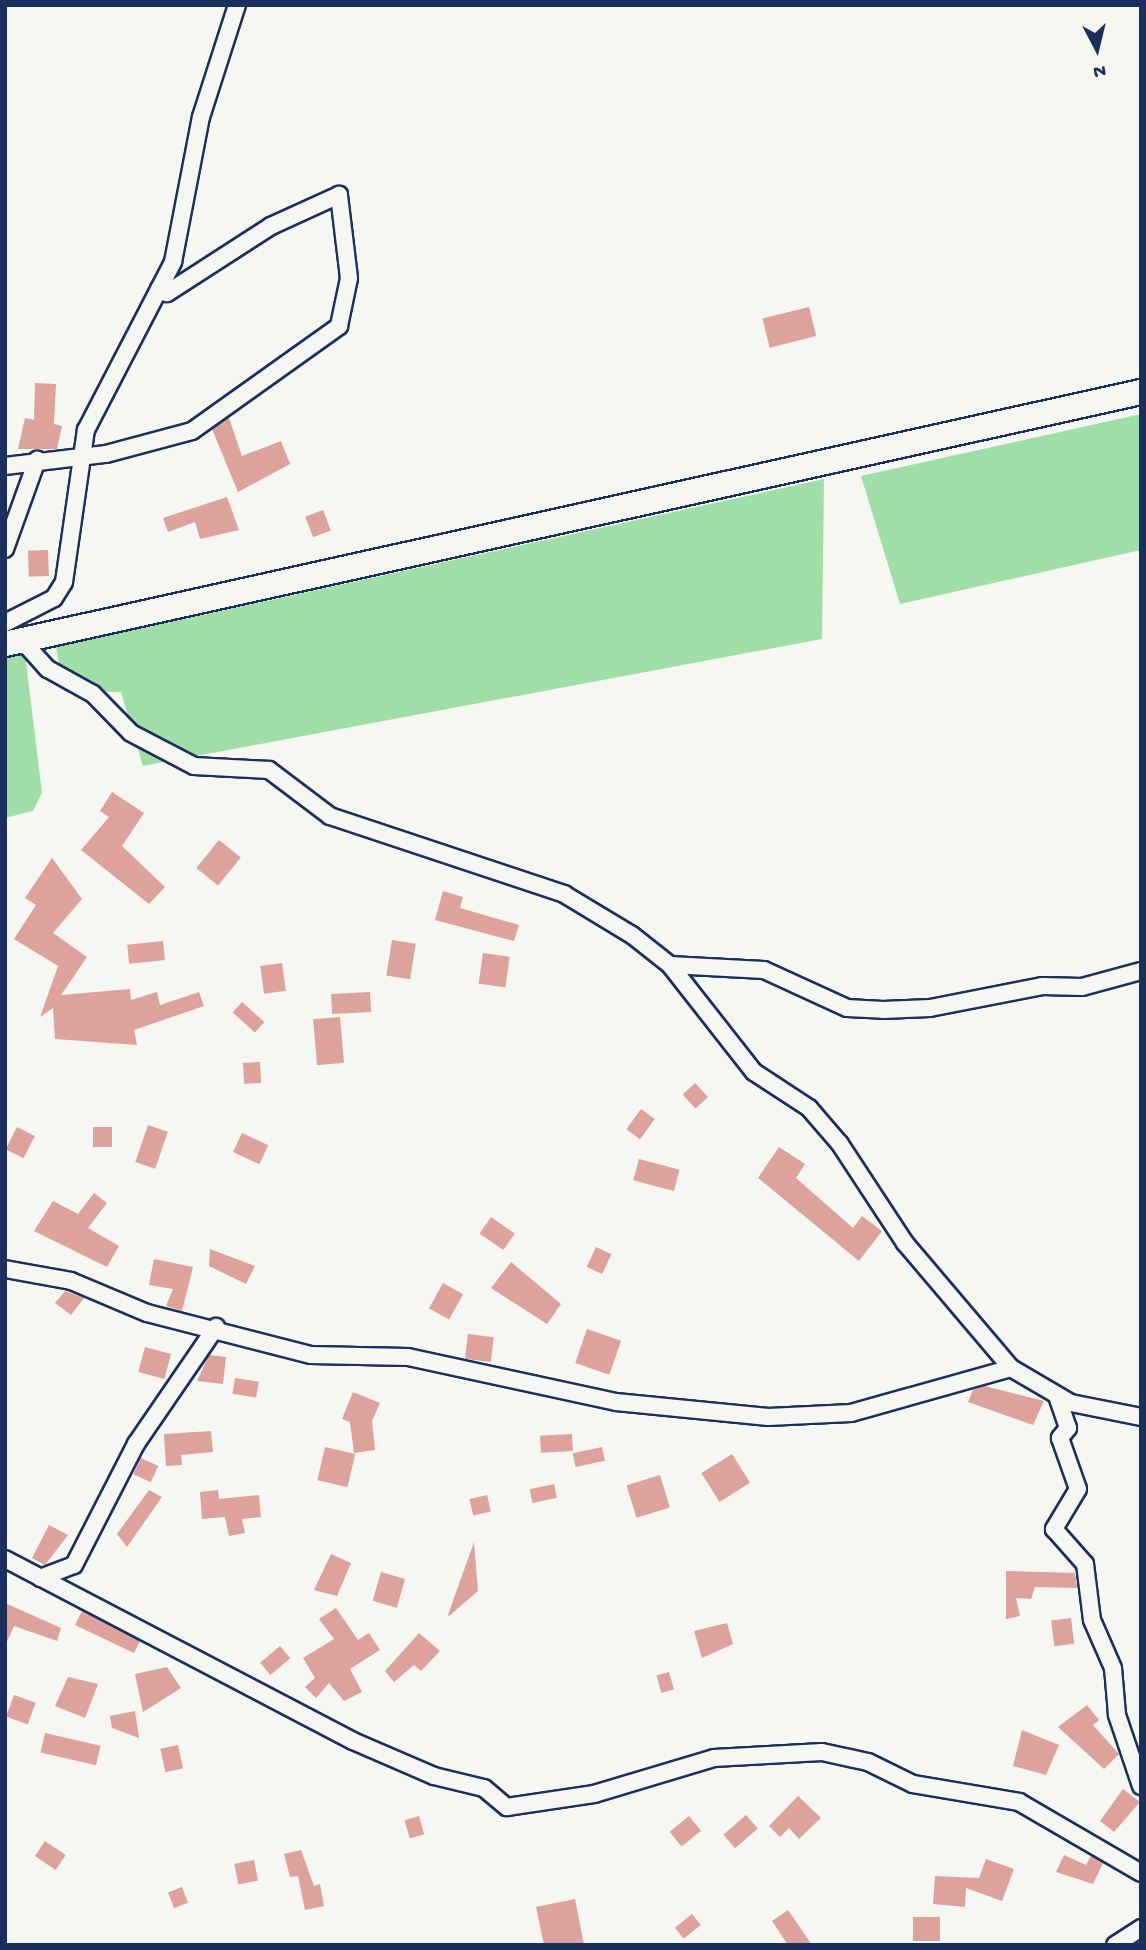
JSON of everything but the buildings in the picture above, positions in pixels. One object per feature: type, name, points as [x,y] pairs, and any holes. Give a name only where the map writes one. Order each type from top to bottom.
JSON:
[{"type":"main road","points":[[7,637],[1141,392]]},
{"type":"street","points":[[237,5],[201,117],[182,230],[159,289],[104,384],[78,457],[60,592],[7,637],[27,646],[48,669],[93,694],[114,721],[194,766],[269,770],[330,816],[564,894],[670,965],[754,1072],[809,1108],[841,1144],[905,1243],[1011,1368],[1057,1396],[1095,1411],[1141,1417]]},
{"type":"street","points":[[5,466],[78,457],[192,431],[340,326],[349,278],[339,195],[271,226],[167,293],[159,289]]},
{"type":"street","points":[[5,549],[37,460]]},
{"type":"street","points":[[670,965],[764,970],[847,1008],[883,1010],[930,1008],[1042,986],[1082,986],[1141,971]]},
{"type":"street","points":[[5,1269],[71,1281],[147,1313],[216,1327],[311,1355],[408,1357],[616,1402],[768,1417],[851,1413],[1011,1368]]},
{"type":"street","points":[[40,1578],[74,1565],[136,1444],[216,1327]]},
{"type":"street","points":[[1057,1396],[1068,1428],[1060,1438],[1078,1489],[1054,1529],[1085,1564],[1092,1620],[1113,1668],[1117,1715],[1141,1786]]},
{"type":"street","points":[[5,1559],[353,1741],[434,1776],[484,1788],[507,1807],[594,1794],[714,1758],[822,1752],[869,1762],[913,1784],[1019,1802],[1141,1873]]},
{"type":"street","points":[[1115,1945],[1141,1928]]},
{"type":"green space","points":[[1141,414],[1141,550],[900,604],[861,476]]},
{"type":"green space","points":[[824,479],[822,639],[143,766],[121,692],[64,691],[56,647]]},
{"type":"green space","points":[[25,654],[42,793],[33,811],[5,818],[5,658]]}]
